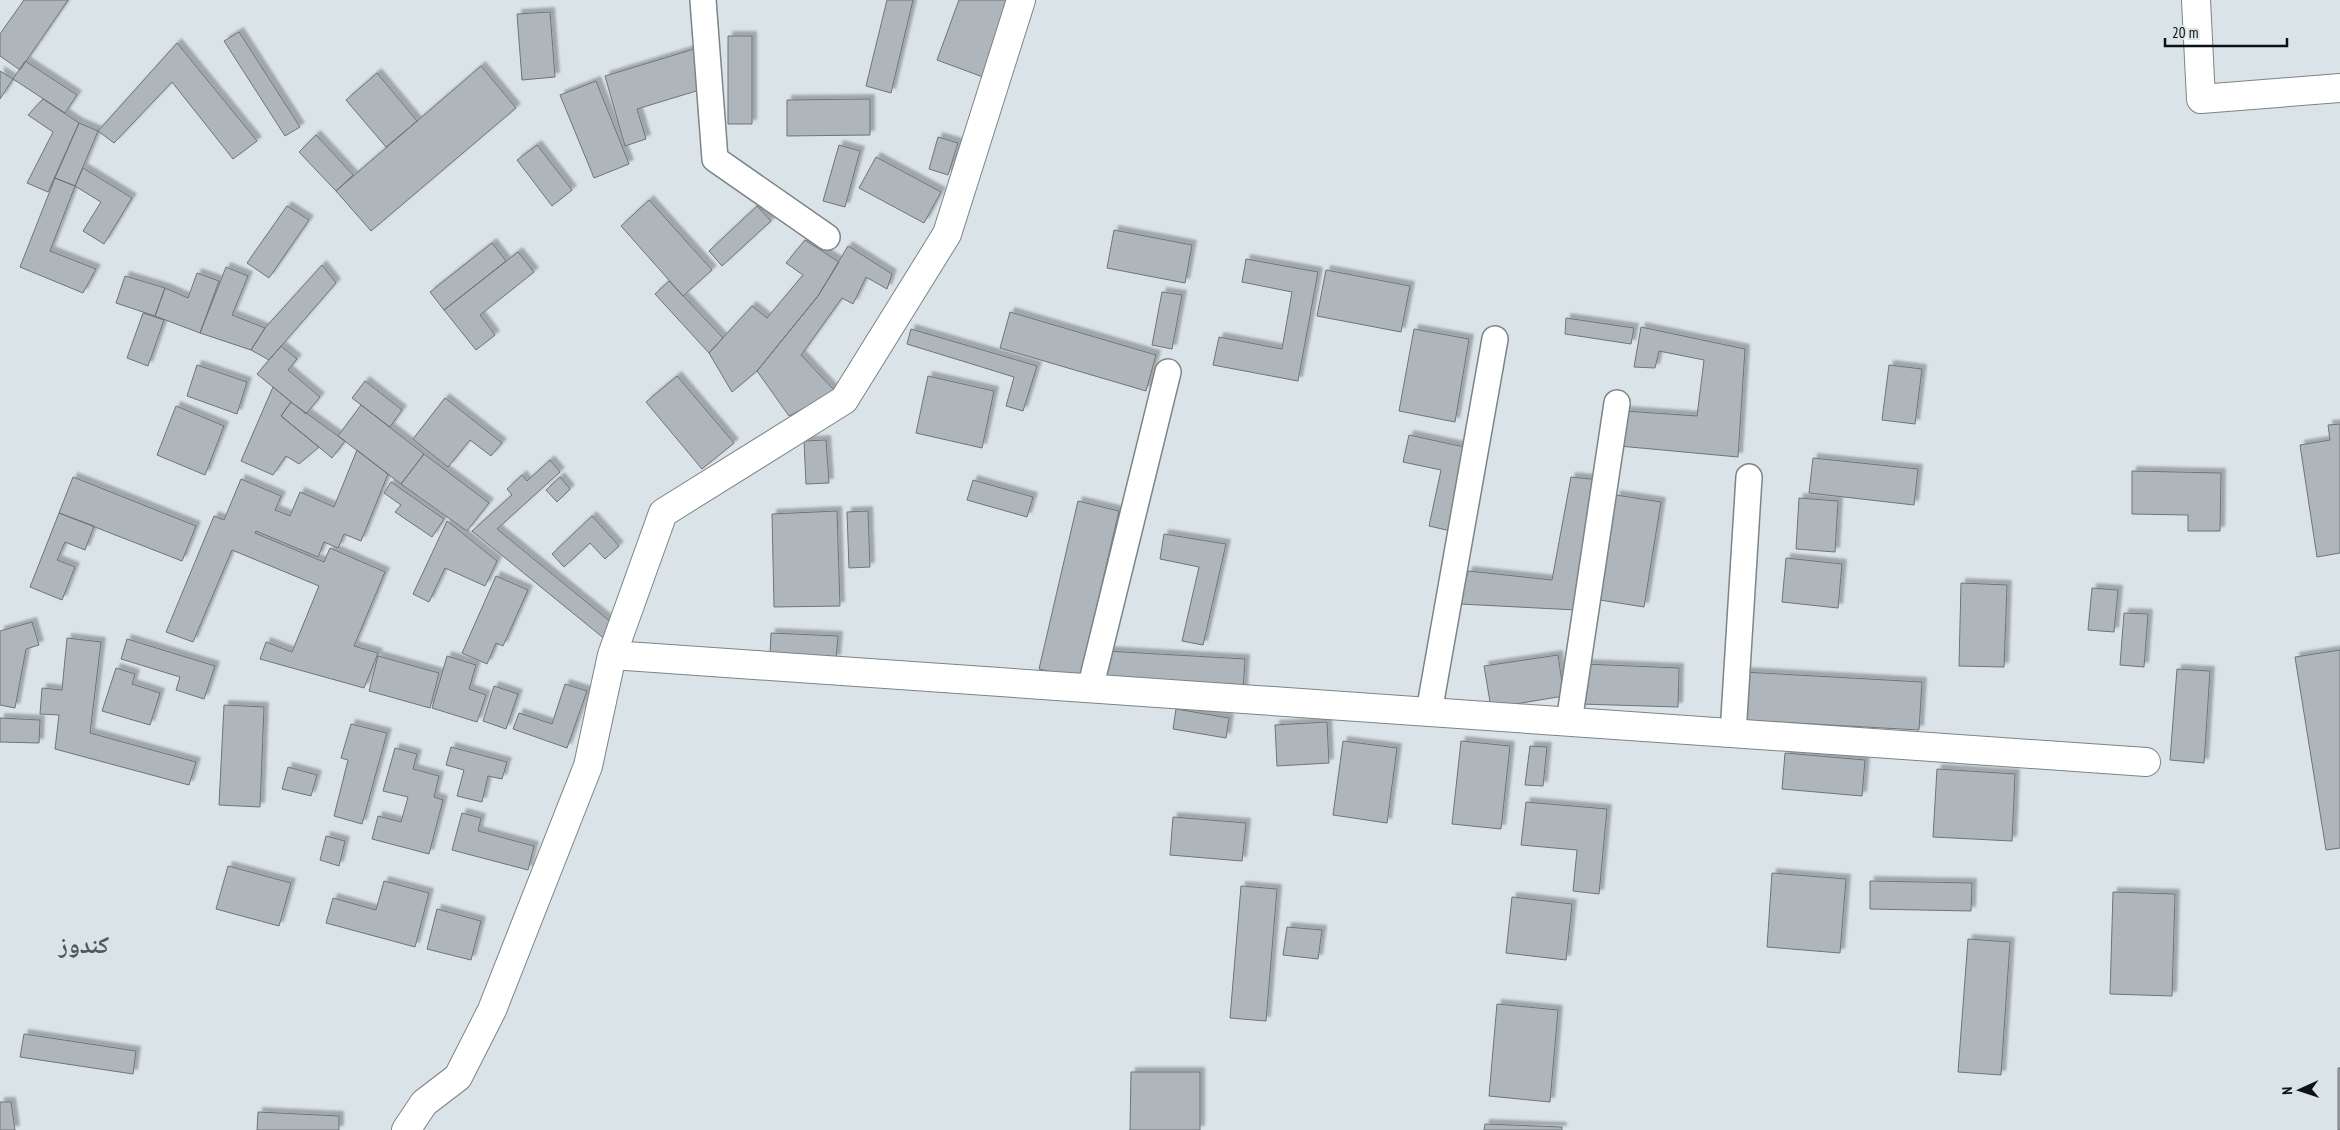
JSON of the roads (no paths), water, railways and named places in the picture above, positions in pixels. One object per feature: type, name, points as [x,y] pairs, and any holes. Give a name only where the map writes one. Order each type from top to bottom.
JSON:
[{"type":"street","points":[[406,1130],[424,1103],[458,1077],[492,1010],[588,766],[612,655],[663,513],[844,400],[947,234],[1021,0]]},
{"type":"street","points":[[2196,0],[2200,99],[2340,88]]},
{"type":"street","points":[[612,655],[2146,762]]},
{"type":"lane","points":[[703,0],[715,159],[827,237]]},
{"type":"lane","points":[[1429,712],[1495,339]]},
{"type":"lane","points":[[1090,689],[1168,372]]},
{"type":"lane","points":[[1569,722],[1617,403]]},
{"type":"lane","points":[[1733,734],[1750,477]]},
{"type":"district","name":"کندوز","points":[[84,944]]}]
